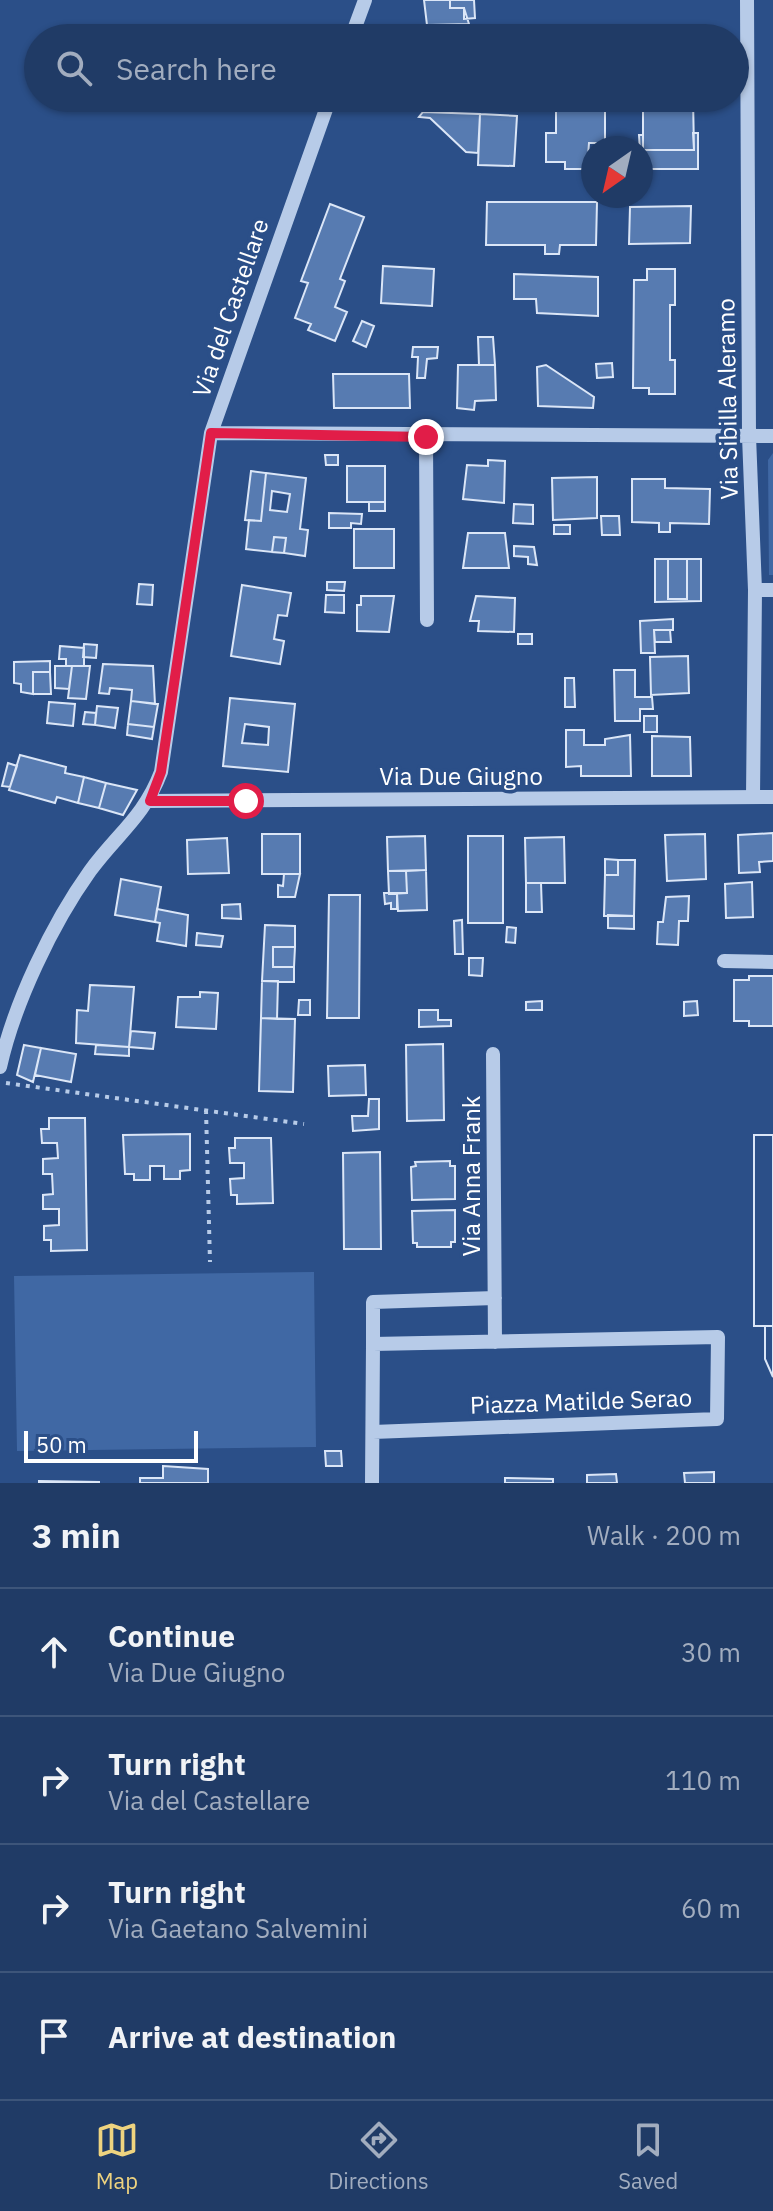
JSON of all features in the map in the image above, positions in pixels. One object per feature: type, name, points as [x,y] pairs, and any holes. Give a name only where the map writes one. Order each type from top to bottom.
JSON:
[{"type":"street","points":[[356,24],[365,0]]},
{"type":"street","name":"Via Sibilla Aleramo","points":[[745,24],[747,0]]},
{"type":"street","name":"Via del Castellare","points":[[0,1067],[6,1037],[67,907],[91,870],[150,801],[161,772],[211,433],[325,112]]},
{"type":"street","name":"Via Sibilla Aleramo","points":[[742,112],[755,590],[753,797]]},
{"type":"street","points":[[211,433],[426,437],[773,436]]},
{"type":"street","points":[[426,437],[427,620]]},
{"type":"street","points":[[755,590],[773,590]]},
{"type":"street","name":"Via Due Giugno","points":[[150,801],[773,797]]},
{"type":"street","points":[[724,961],[773,962]]},
{"type":"street","name":"Via Anna Frank","points":[[493,1054],[495,1298]]},
{"type":"street","points":[[372,1483],[373,1302],[495,1298],[495,1342]]},
{"type":"street","name":"Piazza Matilde Serao","points":[[373,1344],[718,1337],[717,1419],[373,1432]]},
{"type":"path","points":[[0,1082],[304,1124]]},
{"type":"path","points":[[206,1110],[210,1262]]},
{"type":"shaded area","points":[[773,453],[773,575],[769,575],[768,460]]},
{"type":"shaded area","points":[[314,1272],[316,1447],[17,1451],[14,1276]]},
{"type":"building","points":[[424,0],[450,0],[450,8],[464,8],[469,24],[427,24]]},
{"type":"building","points":[[450,0],[474,0],[475,18],[464,19],[464,8],[450,8]]},
{"type":"building","points":[[423,112],[480,114],[478,153],[466,152],[430,118],[419,117]]},
{"type":"building","points":[[556,112],[605,112],[605,136],[581,136],[581,169],[565,169],[565,162],[546,162],[546,133],[556,133]]},
{"type":"building","points":[[643,112],[693,112],[694,150],[653,150],[653,136],[643,136]]},
{"type":"building","points":[[480,114],[517,116],[514,166],[478,165]]},
{"type":"building","points":[[693,133],[698,133],[698,169],[653,169],[653,150],[694,150]]},
{"type":"building","points":[[487,202],[581,202],[581,208],[597,208],[596,245],[560,245],[559,254],[545,254],[545,245],[486,245]]},
{"type":"building","points":[[330,204],[364,217],[340,279],[345,281],[335,307],[347,312],[335,341],[308,330],[311,324],[295,318],[308,283],[301,281]]},
{"type":"building","points":[[691,206],[690,243],[629,244],[630,208]]},
{"type":"building","points":[[383,266],[434,269],[432,306],[381,303]]},
{"type":"building","points":[[647,269],[675,269],[675,305],[670,305],[670,360],[675,360],[675,394],[649,394],[649,388],[633,388],[634,280],[647,280]]},
{"type":"building","points":[[514,274],[598,277],[598,316],[537,313],[536,299],[514,299]]},
{"type":"building","points":[[362,321],[374,326],[366,347],[353,341]]},
{"type":"building","points":[[478,337],[493,337],[495,365],[479,365]]},
{"type":"building","points":[[413,347],[438,347],[437,358],[427,359],[425,378],[417,378],[418,357],[412,357]]},
{"type":"building","points":[[612,363],[613,377],[597,378],[596,364]]},
{"type":"building","points":[[458,365],[495,365],[496,400],[475,401],[474,410],[457,408]]},
{"type":"building","points":[[546,365],[594,397],[593,408],[538,406],[537,367]]},
{"type":"building","points":[[333,374],[409,374],[410,408],[334,408]]},
{"type":"building","points":[[325,455],[338,455],[338,465],[326,465]]},
{"type":"building","points":[[488,460],[505,461],[504,503],[463,499],[467,465],[488,466]]},
{"type":"building","points":[[347,466],[385,466],[385,502],[347,502]]},
{"type":"building","points":[[251,471],[266,473],[261,521],[245,520]]},
{"type":"building","points":[[266,473],[306,478],[300,529],[308,530],[305,556],[284,553],[286,538],[274,537],[272,552],[246,549],[249,520],[261,521]],"holes":[[[272,491],[290,494],[287,512],[270,510]]]},
{"type":"building","points":[[597,477],[597,518],[553,520],[552,478]]},
{"type":"building","points":[[632,479],[665,479],[665,488],[710,489],[709,524],[670,523],[670,532],[659,532],[659,523],[632,522]]},
{"type":"building","points":[[369,502],[385,502],[385,511],[369,511]]},
{"type":"building","points":[[514,504],[533,505],[533,524],[513,523]]},
{"type":"building","points":[[329,513],[362,514],[361,524],[351,523],[351,528],[329,528]]},
{"type":"building","points":[[601,516],[619,516],[620,535],[602,535]]},
{"type":"building","points":[[554,525],[570,525],[570,534],[554,534]]},
{"type":"building","points":[[354,529],[394,529],[394,568],[354,568]]},
{"type":"building","points":[[468,533],[505,533],[509,568],[463,568]]},
{"type":"building","points":[[274,537],[286,538],[284,553],[272,552]]},
{"type":"building","points":[[514,546],[534,547],[537,565],[528,564],[528,557],[514,556]]},
{"type":"building","points":[[655,559],[668,559],[668,599],[687,599],[687,559],[701,559],[701,601],[655,602]]},
{"type":"building","points":[[668,559],[687,559],[687,599],[668,599]]},
{"type":"building","points":[[327,582],[345,582],[344,591],[327,590]]},
{"type":"building","points":[[139,584],[153,585],[152,605],[137,604]]},
{"type":"building","points":[[242,585],[291,593],[287,616],[278,615],[274,639],[284,641],[280,664],[231,656]]},
{"type":"building","points":[[326,595],[344,595],[344,613],[325,612]]},
{"type":"building","points":[[361,596],[394,596],[389,632],[357,631],[357,605],[361,605]]},
{"type":"building","points":[[476,596],[515,598],[514,632],[478,631],[479,621],[470,621]]},
{"type":"building","points":[[673,619],[673,630],[654,630],[655,653],[641,653],[640,621]]},
{"type":"building","points":[[654,630],[670,630],[671,642],[655,642]]},
{"type":"building","points":[[518,634],[532,634],[532,644],[518,644]]},
{"type":"building","points":[[84,644],[97,645],[96,658],[83,657]]},
{"type":"building","points":[[60,646],[84,648],[84,666],[66,666],[66,659],[59,659]]},
{"type":"building","points":[[688,656],[689,693],[651,695],[650,657]]},
{"type":"building","points":[[50,661],[50,672],[33,672],[33,694],[21,692],[21,684],[14,683],[14,662]]},
{"type":"building","points":[[103,664],[153,666],[155,704],[131,701],[132,690],[110,688],[109,694],[99,693]]},
{"type":"building","points":[[55,666],[72,666],[69,689],[55,688]]},
{"type":"building","points":[[72,666],[90,666],[86,699],[68,698]]},
{"type":"building","points":[[614,670],[635,670],[635,697],[652,697],[653,709],[640,709],[640,721],[615,721]]},
{"type":"building","points":[[33,672],[50,672],[51,694],[33,694]]},
{"type":"building","points":[[565,678],[574,678],[575,707],[565,707]]},
{"type":"building","points":[[230,698],[295,704],[288,772],[223,766]],"holes":[[[245,724],[269,727],[268,745],[242,743]]]},
{"type":"building","points":[[131,701],[158,704],[154,727],[128,724]]},
{"type":"building","points":[[49,702],[75,704],[73,726],[47,723]]},
{"type":"building","points":[[97,706],[118,708],[115,728],[95,725]]},
{"type":"building","points":[[85,712],[96,713],[95,725],[83,724]]},
{"type":"building","points":[[644,716],[657,716],[657,732],[644,732]]},
{"type":"building","points":[[128,724],[154,727],[152,739],[127,735]]},
{"type":"building","points":[[566,730],[584,730],[584,745],[605,745],[605,739],[630,735],[631,776],[581,776],[581,766],[566,767]]},
{"type":"building","points":[[652,736],[690,737],[691,776],[652,776]]},
{"type":"building","points":[[20,755],[66,767],[65,773],[84,777],[78,803],[57,797],[55,803],[9,790]]},
{"type":"building","points":[[8,763],[17,766],[10,787],[2,786]]},
{"type":"building","points":[[84,777],[106,783],[99,808],[78,803]]},
{"type":"building","points":[[106,783],[137,790],[123,815],[99,808]]},
{"type":"building","points":[[773,833],[773,861],[759,862],[760,872],[739,873],[738,835]]},
{"type":"building","points":[[262,834],[300,834],[300,874],[262,874]]},
{"type":"building","points":[[705,834],[706,879],[667,881],[665,835]]},
{"type":"building","points":[[425,836],[426,870],[388,871],[387,837]]},
{"type":"building","points":[[468,836],[503,836],[503,923],[468,923]]},
{"type":"building","points":[[564,837],[565,883],[526,883],[525,838]]},
{"type":"building","points":[[227,838],[229,873],[188,874],[187,840]]},
{"type":"building","points":[[605,859],[618,860],[618,875],[605,875]]},
{"type":"building","points":[[618,860],[635,860],[634,916],[604,916],[605,875],[618,875]]},
{"type":"building","points":[[426,870],[427,910],[398,911],[397,893],[407,893],[406,871]]},
{"type":"building","points":[[388,871],[406,871],[407,893],[389,894]]},
{"type":"building","points":[[284,874],[300,874],[295,897],[278,897],[278,885],[283,886]]},
{"type":"building","points":[[121,879],[161,887],[155,922],[115,915]]},
{"type":"building","points":[[752,882],[753,917],[726,918],[725,884]]},
{"type":"building","points":[[526,883],[541,883],[542,912],[526,912]]},
{"type":"building","points":[[384,893],[397,893],[397,909],[391,909],[391,903],[385,904]]},
{"type":"building","points":[[329,895],[360,895],[359,1018],[327,1018]]},
{"type":"building","points":[[689,896],[688,921],[679,921],[678,945],[657,944],[658,922],[663,922],[666,897]]},
{"type":"building","points":[[240,904],[241,919],[222,918],[222,905]]},
{"type":"building","points":[[157,909],[188,915],[186,946],[157,941],[160,923],[155,922]]},
{"type":"building","points":[[608,915],[634,916],[634,929],[608,928]]},
{"type":"building","points":[[462,920],[463,954],[455,954],[454,921]]},
{"type":"building","points":[[265,925],[295,926],[295,947],[273,947],[273,967],[294,967],[294,982],[262,981]]},
{"type":"building","points":[[507,927],[516,928],[515,943],[506,942]]},
{"type":"building","points":[[197,933],[223,936],[221,947],[196,945]]},
{"type":"building","points":[[273,947],[295,947],[294,967],[273,967]]},
{"type":"building","points":[[469,958],[483,958],[482,976],[469,975]]},
{"type":"building","points":[[749,976],[773,976],[773,1026],[749,1026],[749,1021],[734,1021],[734,980],[749,980]]},
{"type":"building","points":[[262,981],[278,981],[277,1019],[261,1018]]},
{"type":"building","points":[[90,985],[134,987],[129,1047],[76,1043],[77,1010],[88,1011]]},
{"type":"building","points":[[200,992],[218,993],[216,1029],[176,1027],[178,997],[200,997]]},
{"type":"building","points":[[299,1000],[310,1000],[310,1015],[298,1015]]},
{"type":"building","points":[[542,1001],[542,1010],[526,1010],[526,1002]]},
{"type":"building","points":[[697,1001],[698,1015],[684,1016],[684,1002]]},
{"type":"building","points":[[419,1010],[438,1010],[438,1020],[451,1020],[451,1026],[419,1027]]},
{"type":"building","points":[[261,1018],[295,1019],[293,1092],[259,1091]]},
{"type":"building","points":[[131,1031],[155,1033],[153,1049],[129,1047]]},
{"type":"building","points":[[443,1044],[444,1120],[407,1121],[406,1045]]},
{"type":"building","points":[[24,1045],[41,1048],[33,1082],[17,1075]]},
{"type":"building","points":[[96,1045],[129,1047],[129,1056],[95,1054]]},
{"type":"building","points":[[41,1048],[76,1054],[71,1082],[35,1075]]},
{"type":"building","points":[[365,1065],[366,1095],[329,1096],[328,1066]]},
{"type":"building","points":[[369,1099],[379,1099],[379,1129],[353,1131],[352,1116],[368,1116]]},
{"type":"building","points":[[49,1118],[85,1118],[87,1250],[51,1251],[51,1240],[44,1240],[44,1226],[59,1225],[59,1209],[43,1209],[43,1195],[53,1194],[52,1174],[43,1174],[43,1159],[58,1158],[57,1143],[42,1143],[41,1129],[49,1129]]},
{"type":"building","points":[[190,1134],[190,1170],[180,1171],[180,1179],[164,1179],[164,1166],[150,1166],[150,1180],[134,1180],[134,1174],[125,1174],[123,1135]]},
{"type":"building","points":[[754,1135],[773,1135],[773,1326],[754,1326]]},
{"type":"building","points":[[754,1135],[773,1135],[773,1377],[765,1359],[765,1326],[754,1326]]},
{"type":"building","points":[[235,1138],[271,1138],[273,1203],[237,1204],[237,1195],[231,1195],[230,1179],[244,1178],[244,1163],[230,1163],[229,1148],[235,1148]]},
{"type":"building","points":[[380,1152],[381,1249],[344,1249],[343,1153]]},
{"type":"building","points":[[450,1161],[450,1166],[455,1166],[455,1199],[412,1200],[411,1167],[416,1166],[415,1162]]},
{"type":"building","points":[[455,1210],[455,1242],[451,1242],[451,1247],[417,1247],[417,1243],[413,1243],[412,1211]]},
{"type":"building","points":[[765,1326],[773,1326],[773,1377],[765,1359]]},
{"type":"building","points":[[325,1451],[341,1451],[342,1466],[326,1466]]},
{"type":"building","points":[[163,1466],[208,1469],[208,1483],[140,1483],[140,1478],[163,1478]]},
{"type":"building","points":[[714,1472],[714,1483],[685,1483],[684,1473]]},
{"type":"building","points":[[616,1474],[617,1483],[587,1483],[587,1475]]},
{"type":"building","points":[[505,1478],[553,1479],[553,1483],[505,1483]]},
{"type":"building","points":[[99,1482],[99,1483],[39,1483]]},
{"type":"route","points":[[246,801],[150,801],[161,772],[211,433],[426,437]]}]
